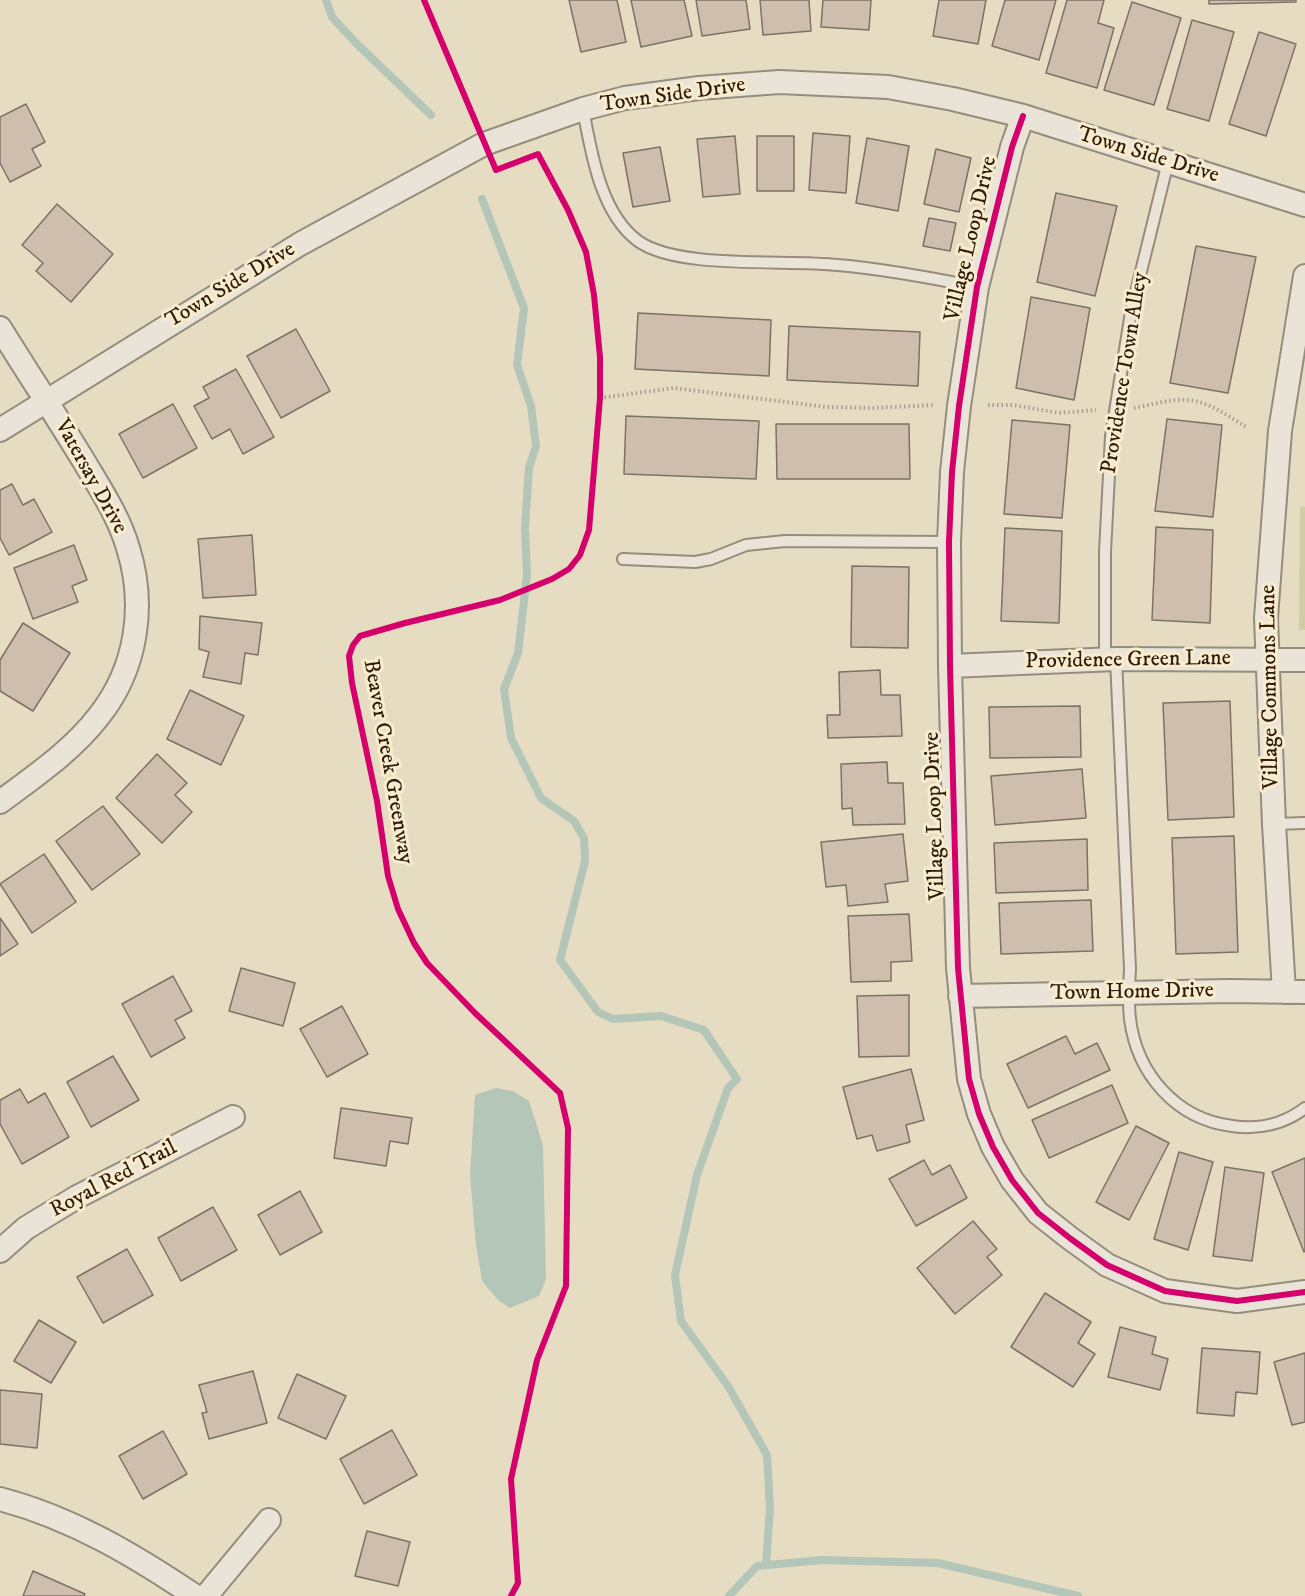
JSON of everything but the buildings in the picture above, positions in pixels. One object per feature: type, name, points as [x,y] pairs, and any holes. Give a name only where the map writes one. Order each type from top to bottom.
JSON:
[{"type":"street","name":"Town Side Drive","points":[[0,430],[300,244],[453,160],[484,144],[583,109],[625,98],[699,88],[779,82],[888,87],[953,99],[1023,116],[1305,205]]},
{"type":"street","name":"Village Loop Drive","points":[[1023,116],[1012,147],[977,287],[959,406],[952,472],[950,666],[960,996],[969,1079],[979,1114],[993,1147],[1012,1180],[1038,1213],[1107,1265],[1165,1291],[1237,1301],[1305,1292]]},
{"type":"street","name":"Village Commons Lane","points":[[1294,992],[1274,824],[1266,618],[1280,431],[1305,276]]},
{"type":"street","name":"Vatersay Drive","points":[[0,328],[116,517],[128,548],[138,608],[135,635],[128,663],[116,691],[100,715],[79,740],[0,802]]},
{"type":"street","name":"Providence Green Lane","points":[[950,666],[1111,659],[1305,660]]},
{"type":"street","name":"Town Home Drive","points":[[960,996],[1294,992]]},
{"type":"street","name":"Royal Red Trail","points":[[0,1251],[26,1228],[77,1197],[233,1117]]},
{"type":"street","points":[[0,1499],[65,1521],[97,1536],[163,1574],[195,1596]]},
{"type":"street","points":[[206,1596],[269,1520]]},
{"type":"lane","points":[[583,109],[593,162],[606,198],[624,226],[637,240],[656,251],[695,259],[837,264],[977,287]]},
{"type":"lane","name":"Providence Town Alley","points":[[1168,162],[1131,312],[1112,436],[1105,552],[1131,969],[1128,993],[1130,1020],[1136,1046],[1148,1071],[1167,1097],[1194,1116],[1220,1125],[1248,1128],[1275,1124],[1305,1108]]},
{"type":"lane","points":[[623,559],[695,562],[711,559],[746,545],[785,541],[950,542]]},
{"type":"lane","points":[[1274,824],[1305,823]]},
{"type":"path","points":[[600,388],[600,408]]},
{"type":"path","points":[[600,398],[674,388],[826,407],[959,406]]},
{"type":"shaded area","points":[[1300,506],[1305,507],[1305,630],[1299,630]]},
{"type":"shaded area","points":[[496,1088],[513,1091],[529,1101],[543,1145],[546,1279],[539,1296],[510,1308],[498,1300],[482,1281],[476,1245],[470,1175],[475,1095]]},
{"type":"waterway","points":[[326,0],[332,17],[431,115]]},
{"type":"waterway","points":[[482,199],[524,308],[517,365],[531,406],[536,446],[529,468],[525,528],[527,575],[518,653],[504,689],[511,738],[541,798],[574,821],[584,838],[585,861],[560,960],[598,1012],[613,1019],[661,1016],[704,1030],[737,1079],[728,1088],[697,1175],[675,1275],[681,1321],[728,1386],[767,1455],[770,1509],[766,1564]]},
{"type":"waterway","points":[[729,1596],[757,1566],[822,1560],[938,1563],[1078,1596]]},
{"type":"cycle path","name":"Beaver Creek Greenway","points":[[424,0],[496,170],[538,154],[568,210],[586,252],[594,295],[600,357],[600,398],[589,530],[580,555],[569,569],[552,579],[500,600],[360,636],[349,656],[352,683],[377,801],[388,876],[398,909],[414,943],[427,963],[475,1013],[560,1093],[568,1128],[566,1286],[537,1360],[511,1479],[518,1583],[511,1596]]},
{"type":"cycle path","points":[[1023,116],[1012,147],[977,287],[959,406],[952,472],[949,542],[950,666],[958,968],[969,1079],[979,1114],[993,1147],[1012,1180],[1038,1213],[1107,1265],[1165,1291],[1237,1301],[1305,1292]]}]
